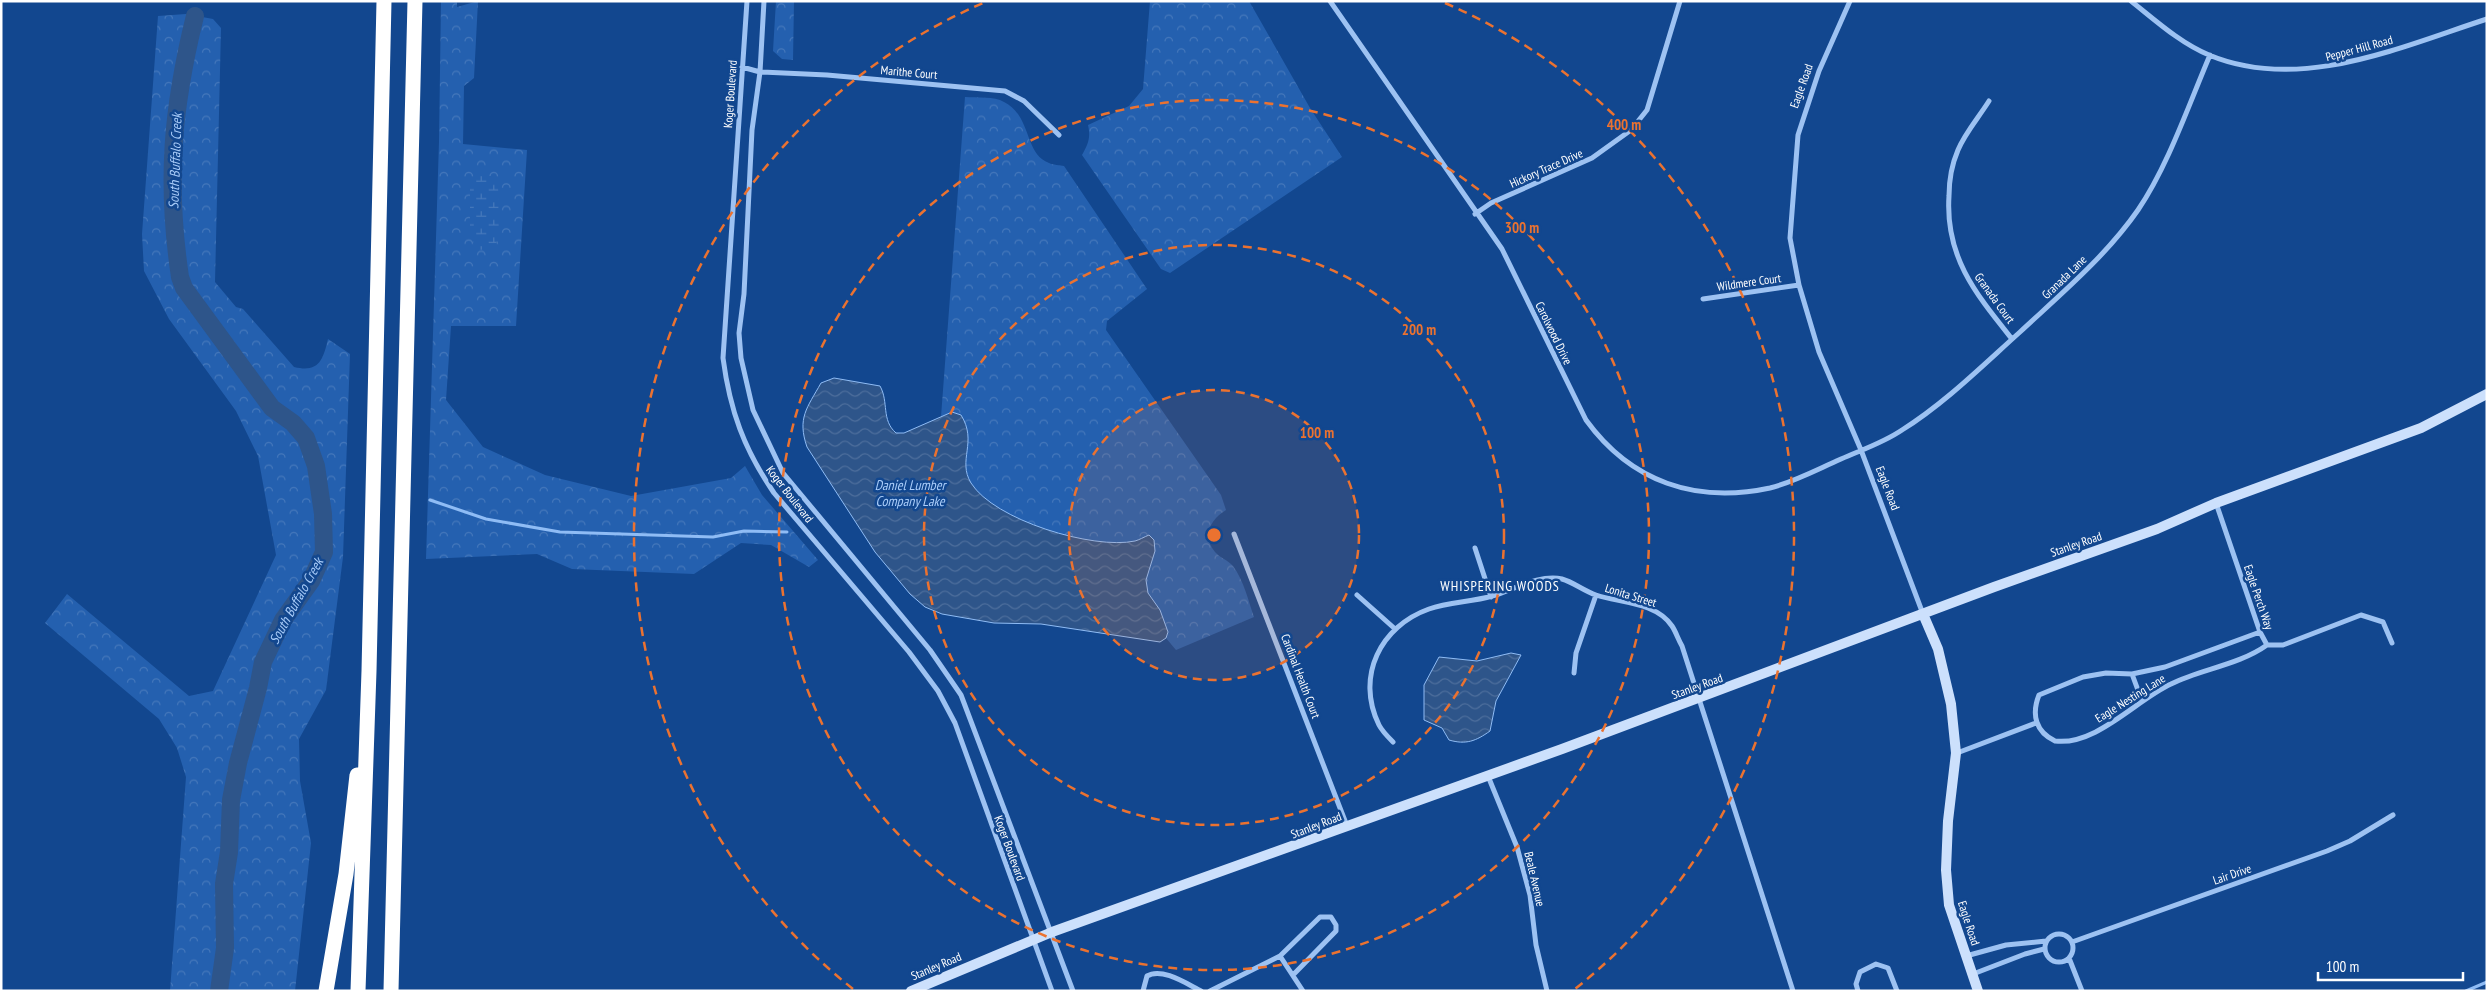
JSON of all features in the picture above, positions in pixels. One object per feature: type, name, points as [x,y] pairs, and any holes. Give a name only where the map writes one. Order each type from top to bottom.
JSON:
[{"type":"highway","points":[[358,991],[369,671],[384,1]]},
{"type":"highway","points":[[391,991],[415,1]]},
{"type":"highway","points":[[326,991],[346,874],[369,671]]},
{"type":"street","name":"Koger Boulevard","points":[[746,1],[723,358],[727,393],[734,416],[745,444],[774,493],[910,652],[938,691],[955,723],[1052,991]]},
{"type":"street","name":"Koger Boulevard","points":[[764,1],[760,72],[752,130],[744,294],[739,333],[741,358],[753,410],[783,474],[930,650],[961,695],[1073,991]]},
{"type":"street","name":"Carolwood Drive","points":[[1330,1],[1475,214],[1502,249],[1586,420],[1601,441],[1645,474],[1672,486],[1717,494],[1770,488],[1797,479],[1861,450]]},
{"type":"street","name":"Hickory Trace Drive","points":[[1475,214],[1491,204],[1592,158],[1631,130],[1647,110],[1680,1]]},
{"type":"street","name":"Eagle Road","points":[[1850,1],[1819,71],[1798,135],[1790,238],[1799,285],[1819,352],[1861,450],[1938,649],[1951,704],[1956,753],[1948,821],[1946,870],[1949,905],[1978,991]]},
{"type":"street","name":"Pepper Hill Road","points":[[2131,1],[2180,38],[2210,55],[2245,65],[2282,69],[2326,68],[2362,60],[2487,18]]},
{"type":"street","name":"Granada Lane","points":[[1861,450],[1901,431],[1938,406],[2093,264],[2138,210],[2159,172],[2210,55]]},
{"type":"street","name":"Marithe Court","points":[[742,66],[760,72],[827,75],[1005,91],[1024,101],[1058,135]]},
{"type":"street","name":"Granada Court","points":[[1989,102],[1958,150],[1949,182],[1947,216],[1953,248],[1965,274],[1981,300],[2012,339]]},
{"type":"street","name":"Wildmere Court","points":[[1703,299],[1799,285]]},
{"type":"street","name":"Stanley Road","points":[[911,991],[1052,932],[1488,776],[2157,529],[2216,503],[2421,428],[2487,394]]},
{"type":"street","name":"Eagle Perch Way","points":[[2216,503],[2260,632],[2267,645],[2283,645],[2361,615],[2383,622],[2392,643]]},
{"type":"street","name":"Cardinal Health Court","points":[[1234,534],[1347,826]]},
{"type":"street","points":[[1475,548],[1491,597]]},
{"type":"street","name":"Lonita Street","points":[[1393,742],[1379,726],[1371,706],[1372,666],[1379,649],[1394,628],[1430,608],[1491,597],[1542,579],[1561,579],[1596,595],[1655,611],[1671,624],[1682,646],[1697,699],[1793,991]]},
{"type":"street","points":[[1357,595],[1394,628]]},
{"type":"street","points":[[1574,673],[1576,653],[1596,595]]},
{"type":"street","name":"Eagle Nesting Lane","points":[[2260,632],[2165,667],[2132,674],[2106,673],[2082,678],[2038,696],[2036,723],[2042,732],[2052,740],[2068,740],[2112,724],[2142,701],[2172,683],[2254,653],[2267,645]]},
{"type":"street","points":[[2132,674],[2142,701]]},
{"type":"street","points":[[1956,753],[2036,723]]},
{"type":"street","name":"Beale Avenue","points":[[1488,776],[1517,848],[1530,895],[1536,945],[1547,991]]},
{"type":"street","name":"Lair Drive","points":[[2072,942],[2327,851],[2350,841],[2393,815]]},
{"type":"street","points":[[1210,991],[1280,956],[1320,917],[1331,917],[1336,925],[1336,931],[1293,975]]},
{"type":"street","points":[[2062,934],[2072,942],[2073,950],[2069,958],[2056,962],[2048,957],[2044,949],[2046,941],[2052,935],[2062,934]]},
{"type":"street","points":[[1966,956],[2006,945],[2046,941]]},
{"type":"street","points":[[1973,974],[2025,954],[2044,949]]},
{"type":"street","points":[[1280,956],[1303,991]]},
{"type":"street","points":[[2069,958],[2082,991]]},
{"type":"street","points":[[1858,991],[1856,984],[1860,972],[1876,964],[1888,968],[1897,991]]},
{"type":"street","points":[[1143,991],[1147,976],[1154,972],[1161,973],[1201,991]]},
{"type":"green space","points":[[441,1],[457,1],[457,7],[478,1],[474,78],[464,86],[463,144],[527,150],[516,326],[451,326],[446,400],[483,447],[545,475],[631,496],[731,478],[745,466],[762,495],[818,560],[809,567],[771,545],[741,543],[694,574],[572,569],[537,554],[426,559],[439,142]]},
{"type":"green space","points":[[776,1],[794,1],[793,60],[782,59],[773,51]]},
{"type":"green space","points":[[1150,1],[1249,1],[1310,108],[1342,157],[1170,273],[1161,269],[1082,155],[1088,141],[1088,125],[1129,106],[1143,89]]},
{"type":"green space","points":[[186,14],[213,19],[221,28],[215,282],[236,307],[243,309],[294,367],[309,368],[318,363],[322,359],[328,339],[350,354],[343,557],[326,690],[299,739],[300,781],[311,843],[295,991],[170,991],[186,777],[177,748],[159,719],[45,623],[67,594],[189,696],[213,691],[276,555],[258,456],[236,411],[169,319],[144,271],[142,234],[158,16]]},
{"type":"green space","points":[[965,97],[1000,100],[1013,108],[1024,125],[1035,152],[1049,163],[1064,166],[1147,289],[1107,321],[1106,330],[1221,495],[1226,510],[1212,523],[1208,534],[1209,540],[1215,552],[1231,564],[1237,572],[1254,617],[1176,650],[1166,638],[1168,632],[1160,610],[1148,593],[1145,580],[1155,551],[1149,535],[1135,541],[1117,543],[1095,541],[1046,529],[1000,509],[983,496],[971,483],[966,466],[968,434],[966,425],[961,415],[952,412],[941,417]]},
{"type":"green space","points":[[476,176],[492,176],[498,181],[499,238],[493,248],[479,250],[470,237],[470,182]]},
{"type":"water","name":"Daniel Lumber Company Lake","points":[[834,378],[880,386],[883,392],[888,422],[896,433],[904,433],[952,412],[961,415],[968,434],[966,466],[967,475],[971,483],[983,496],[1000,509],[1022,520],[1046,529],[1095,541],[1117,543],[1135,541],[1149,535],[1154,540],[1155,551],[1146,580],[1148,593],[1160,610],[1168,632],[1166,638],[1160,642],[1041,624],[994,623],[942,614],[925,607],[910,594],[875,552],[807,447],[803,428],[805,414],[821,383]]},
{"type":"water","points":[[1511,653],[1521,655],[1496,701],[1490,731],[1471,741],[1449,740],[1442,728],[1424,720],[1424,685],[1439,657],[1477,661]]},
{"type":"waterway","name":"South Buffalo Creek","points":[[195,16],[181,83],[176,114],[174,146],[173,209],[180,277],[184,288],[272,408],[293,423],[306,438],[316,466],[323,514],[324,552],[311,581],[283,620],[263,662],[238,763],[231,800],[229,852],[224,884],[225,948],[219,991]]},
{"type":"waterway","points":[[430,500],[486,519],[560,532],[713,537],[744,531],[787,532]]},
{"type":"waterway","points":[[2466,991],[2487,982]]},
{"type":"district","name":"WHISPERING WOODS","points":[[1500,586]]}]
